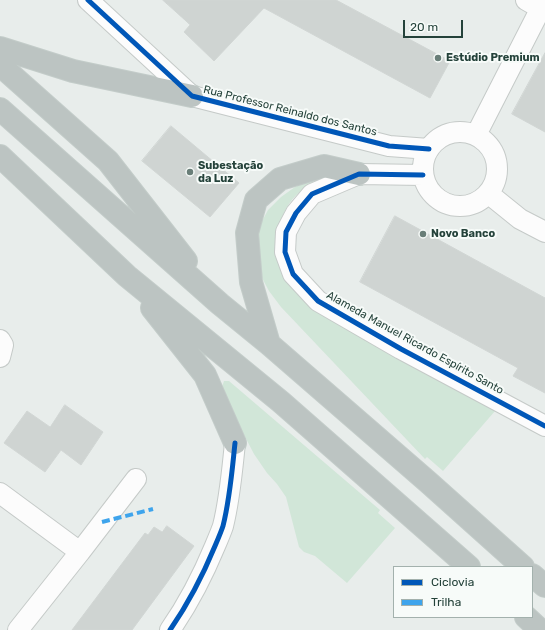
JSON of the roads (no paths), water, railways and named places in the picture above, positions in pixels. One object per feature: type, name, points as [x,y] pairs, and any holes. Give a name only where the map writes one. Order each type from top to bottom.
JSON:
[{"type":"highway","points":[[0,48],[72,71],[192,96]]},
{"type":"highway","points":[[0,65],[108,161],[220,304]]},
{"type":"highway","points":[[0,109],[220,304],[269,344],[522,566]]},
{"type":"highway","points":[[0,156],[127,276],[281,402],[468,566]]},
{"type":"highway","points":[[269,344],[251,282],[247,233],[256,200],[280,179],[324,166],[358,174]]},
{"type":"highway","points":[[127,276],[205,375],[235,443]]},
{"type":"highway","points":[[533,576],[545,586]]},
{"type":"highway","points":[[527,618],[540,630]]},
{"type":"street","name":"Rua Professor Reinaldo dos Santos","points":[[88,0],[192,96],[389,146],[429,149]]},
{"type":"street","points":[[476,135],[537,3]]},
{"type":"street","points":[[463,132],[476,135],[490,146],[497,161],[497,178],[489,194],[476,204],[459,207],[442,202],[430,191],[423,175],[424,162],[429,149],[438,139],[450,133],[463,132]]},
{"type":"street","name":"Alameda Manuel Ricardo Espírito Santo","points":[[423,175],[358,174],[312,194],[296,213],[286,232],[285,252],[293,274],[318,301],[400,349],[545,426]]},
{"type":"street","points":[[489,194],[520,219],[545,232]]},
{"type":"street","points":[[0,340],[3,345],[0,357]]},
{"type":"street","points":[[175,624],[207,563],[223,527],[231,486],[235,443]]},
{"type":"street","points":[[18,630],[136,479]]},
{"type":"street","points":[[0,493],[80,552]]},
{"type":"place","name":"Estúdio Premium","points":[[438,58]]},
{"type":"place","name":"Subestação da Luz","points":[[190,172]]},
{"type":"place","name":"Novo Banco","points":[[423,234]]}]
